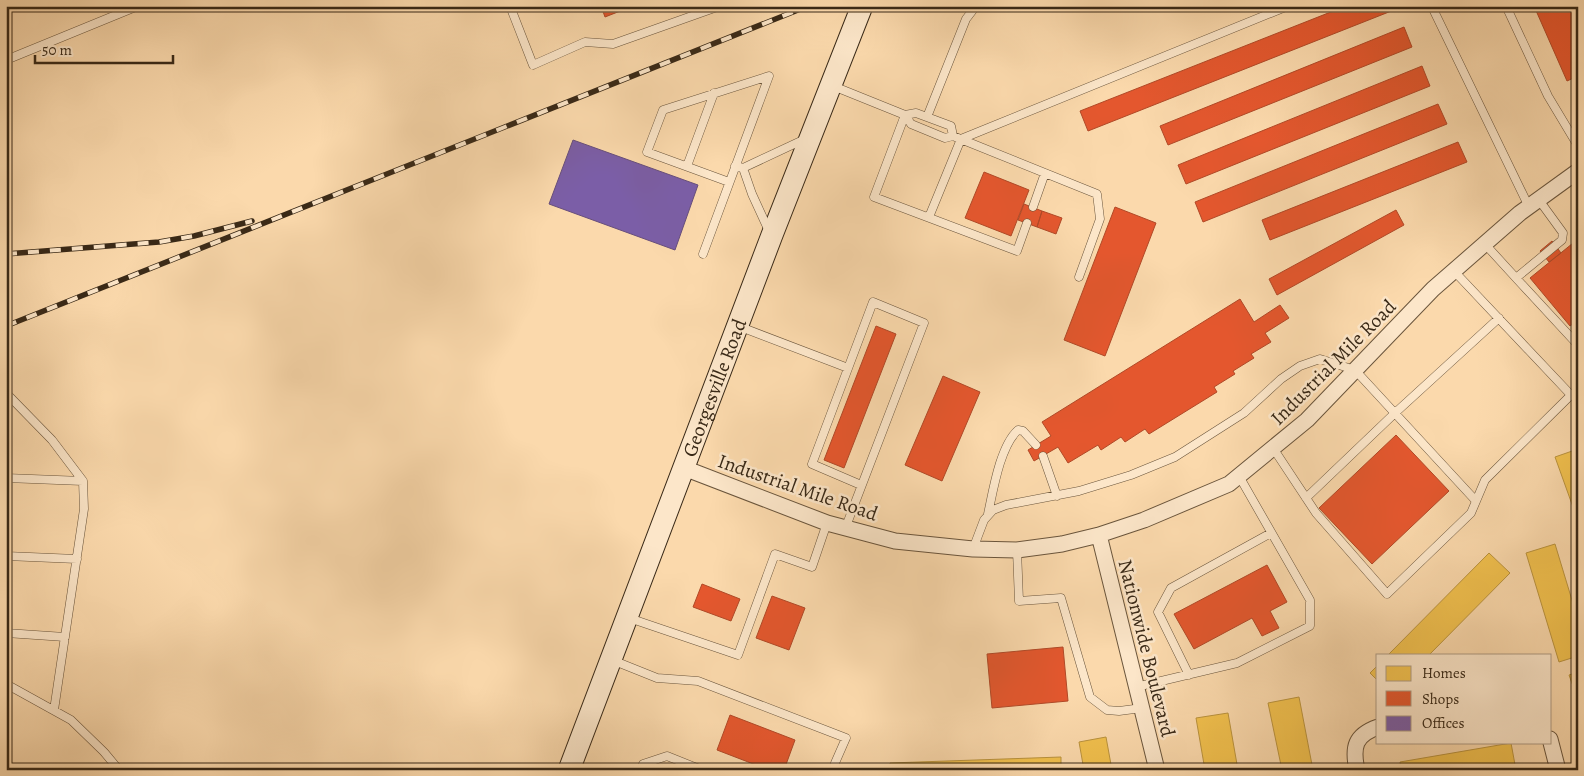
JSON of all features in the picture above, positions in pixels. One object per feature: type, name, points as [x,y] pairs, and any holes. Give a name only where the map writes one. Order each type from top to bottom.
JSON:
[{"type":"main road","name":"Georgesville Road","points":[[569,770],[809,137],[862,6]]},
{"type":"street","name":"Industrial Mile Road","points":[[684,468],[827,524],[895,541],[973,549],[1017,550],[1062,544],[1099,535],[1144,520],[1229,484],[1308,420],[1433,289],[1484,243],[1578,171]]},
{"type":"street","name":"Nationwide Boulevard","points":[[1099,535],[1157,770]]},
{"type":"street","points":[[1357,770],[1354,751],[1358,740],[1366,732],[1376,728]]},
{"type":"street","points":[[1551,744],[1558,770]]},
{"type":"lane","points":[[6,60],[138,6]]},
{"type":"lane","points":[[510,6],[533,65],[585,42],[612,44],[720,6]]},
{"type":"lane","points":[[927,117],[966,19],[976,6]]},
{"type":"lane","points":[[905,115],[911,124],[945,138],[957,137],[1288,6]]},
{"type":"lane","points":[[1506,6],[1548,96],[1578,146]]},
{"type":"lane","points":[[1434,11],[1534,203],[1563,232],[1562,240],[1516,278]]},
{"type":"lane","points":[[703,254],[730,182],[739,167],[769,76],[663,110],[653,135],[647,152],[730,182]]},
{"type":"lane","points":[[831,85],[905,115],[916,113],[951,126],[957,137],[1097,194],[1100,219],[1079,277]]},
{"type":"lane","points":[[687,166],[714,93]]},
{"type":"lane","points":[[905,115],[874,197],[1017,251],[1027,223]]},
{"type":"lane","points":[[739,167],[809,137]]},
{"type":"lane","points":[[929,218],[957,137]]},
{"type":"lane","points":[[739,167],[772,235]]},
{"type":"lane","points":[[1033,207],[1045,173]]},
{"type":"lane","points":[[1484,243],[1578,345]]},
{"type":"lane","points":[[1273,448],[1316,513],[1387,594],[1471,513],[1484,480],[1571,395],[1454,270]]},
{"type":"lane","points":[[845,529],[862,485],[924,323],[872,302],[812,464],[862,485]]},
{"type":"lane","points":[[1306,498],[1499,318]]},
{"type":"lane","points":[[738,326],[848,368]]},
{"type":"lane","points":[[973,549],[984,520],[993,510],[1006,505],[1079,491],[1131,475],[1174,457],[1244,413],[1281,379],[1300,366],[1320,359],[1356,370],[1476,501]]},
{"type":"lane","points":[[6,396],[9,396],[52,440],[83,481],[84,509],[54,710]]},
{"type":"lane","points":[[988,516],[997,473],[1011,436],[1018,430],[1023,431],[1036,445]]},
{"type":"lane","points":[[1043,456],[1057,496]]},
{"type":"lane","points":[[1136,687],[1237,664],[1310,626],[1310,600],[1239,476]]},
{"type":"lane","points":[[6,478],[83,481]]},
{"type":"lane","points":[[627,617],[738,655],[775,554],[812,567],[827,524]]},
{"type":"lane","points":[[1189,675],[1158,612],[1170,588],[1271,532]]},
{"type":"lane","points":[[1017,550],[1019,601],[1061,598],[1090,697],[1107,710],[1119,711],[1142,708]]},
{"type":"lane","points":[[6,556],[77,559]]},
{"type":"lane","points":[[6,633],[65,637]]},
{"type":"lane","points":[[611,660],[657,678],[698,681],[846,738],[835,763]]},
{"type":"lane","points":[[6,684],[71,720],[104,752],[119,770]]},
{"type":"lane","points":[[641,770],[643,764],[667,756],[702,770]]},
{"type":"building: Homes","points":[[1578,449],[1578,521],[1555,457]]},
{"type":"building: Homes","points":[[1555,544],[1578,620],[1578,656],[1559,662],[1526,553]]},
{"type":"building: Homes","points":[[1489,553],[1510,573],[1430,654],[1389,654]]},
{"type":"building: Homes","points":[[1376,667],[1376,679],[1370,673]]},
{"type":"building: Homes","points":[[1578,672],[1578,700],[1569,675]]},
{"type":"building: Homes","points":[[1299,697],[1313,770],[1282,770],[1268,703]]},
{"type":"building: Homes","points":[[1228,713],[1238,770],[1205,770],[1196,718]]},
{"type":"building: Homes","points":[[1106,737],[1112,770],[1084,770],[1079,742]]},
{"type":"building: Homes","points":[[1511,744],[1516,770],[1401,770],[1400,762]]},
{"type":"building: Homes","points":[[1061,757],[1061,770],[891,770],[890,763]]},
{"type":"building: Shops","points":[[601,6],[633,6],[605,17]]},
{"type":"building: Shops","points":[[1346,6],[1404,6],[1088,131],[1080,111]]},
{"type":"building: Shops","points":[[1534,6],[1578,6],[1578,76],[1567,81]]},
{"type":"building: Shops","points":[[1404,27],[1412,47],[1168,145],[1160,126]]},
{"type":"building: Shops","points":[[1422,66],[1430,86],[1186,184],[1178,165]]},
{"type":"building: Shops","points":[[1438,104],[1447,124],[1203,222],[1195,202]]},
{"type":"building: Shops","points":[[1458,142],[1467,162],[1270,240],[1262,220]]},
{"type":"building: Shops","points":[[984,172],[1029,190],[1011,236],[965,218]]},
{"type":"building: Shops","points":[[1024,204],[1042,211],[1037,227],[1018,220]]},
{"type":"building: Shops","points":[[1115,207],[1156,223],[1105,356],[1064,340]]},
{"type":"building: Shops","points":[[1396,210],[1404,225],[1277,295],[1269,279]]},
{"type":"building: Shops","points":[[1042,211],[1062,218],[1056,234],[1037,227]]},
{"type":"building: Shops","points":[[1578,239],[1578,320],[1570,326],[1530,278]]},
{"type":"building: Shops","points":[[1552,241],[1561,253],[1549,262],[1540,251]]},
{"type":"building: Shops","points":[[1240,299],[1254,322],[1280,305],[1289,318],[1265,333],[1271,342],[1251,354],[1254,358],[1233,371],[1235,374],[1214,387],[1217,392],[1149,434],[1145,429],[1125,442],[1121,437],[1101,450],[1098,445],[1068,463],[1058,447],[1034,461],[1028,450],[1051,436],[1042,422]]},
{"type":"building: Shops","points":[[876,326],[896,334],[844,468],[824,460]]},
{"type":"building: Shops","points":[[943,376],[980,392],[942,481],[905,465]]},
{"type":"building: Shops","points":[[1396,435],[1449,491],[1372,564],[1319,508]]},
{"type":"building: Shops","points":[[1267,565],[1287,602],[1270,611],[1279,628],[1262,636],[1252,618],[1194,649],[1174,614]]},
{"type":"building: Shops","points":[[702,584],[740,599],[731,621],[693,607]]},
{"type":"building: Shops","points":[[772,596],[805,608],[789,650],[756,638]]},
{"type":"building: Shops","points":[[1063,647],[1068,701],[992,708],[987,654]]},
{"type":"building: Shops","points":[[730,715],[795,740],[784,770],[769,770],[717,750]]},
{"type":"building: Offices","points":[[573,140],[698,185],[675,250],[549,204]]},
{"type":"railway","points":[[6,326],[808,6]]},
{"type":"railway","points":[[6,254],[159,242],[194,236],[252,221]]}]
